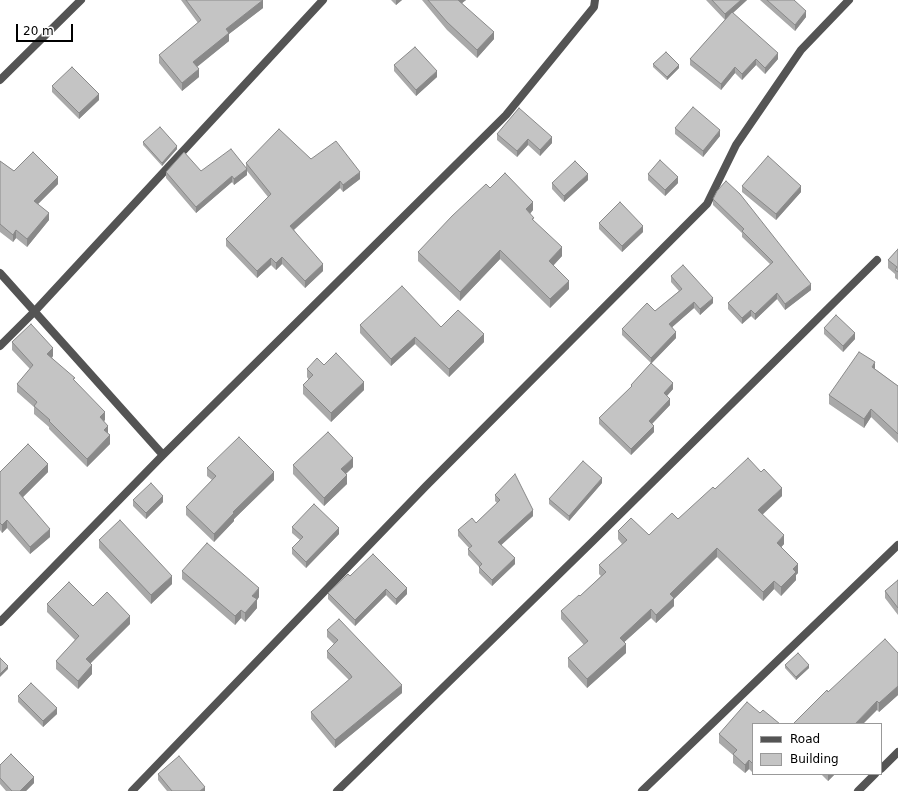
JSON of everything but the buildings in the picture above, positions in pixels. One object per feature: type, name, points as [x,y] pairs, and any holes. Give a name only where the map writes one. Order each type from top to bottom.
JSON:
[{"type":"street","points":[[0,80],[81,0]]},
{"type":"street","points":[[0,346],[34,312],[323,0]]},
{"type":"street","points":[[0,622],[163,455],[506,115],[594,7],[595,0]]},
{"type":"street","points":[[132,791],[426,486],[707,204],[736,145],[801,50],[848,0]]},
{"type":"street","points":[[337,791],[598,536],[876,260]]},
{"type":"street","points":[[0,273],[163,455]]},
{"type":"street","points":[[642,791],[898,545]]},
{"type":"street","points":[[882,768],[898,752]]},
{"type":"street","points":[[858,791],[875,775]]}]
